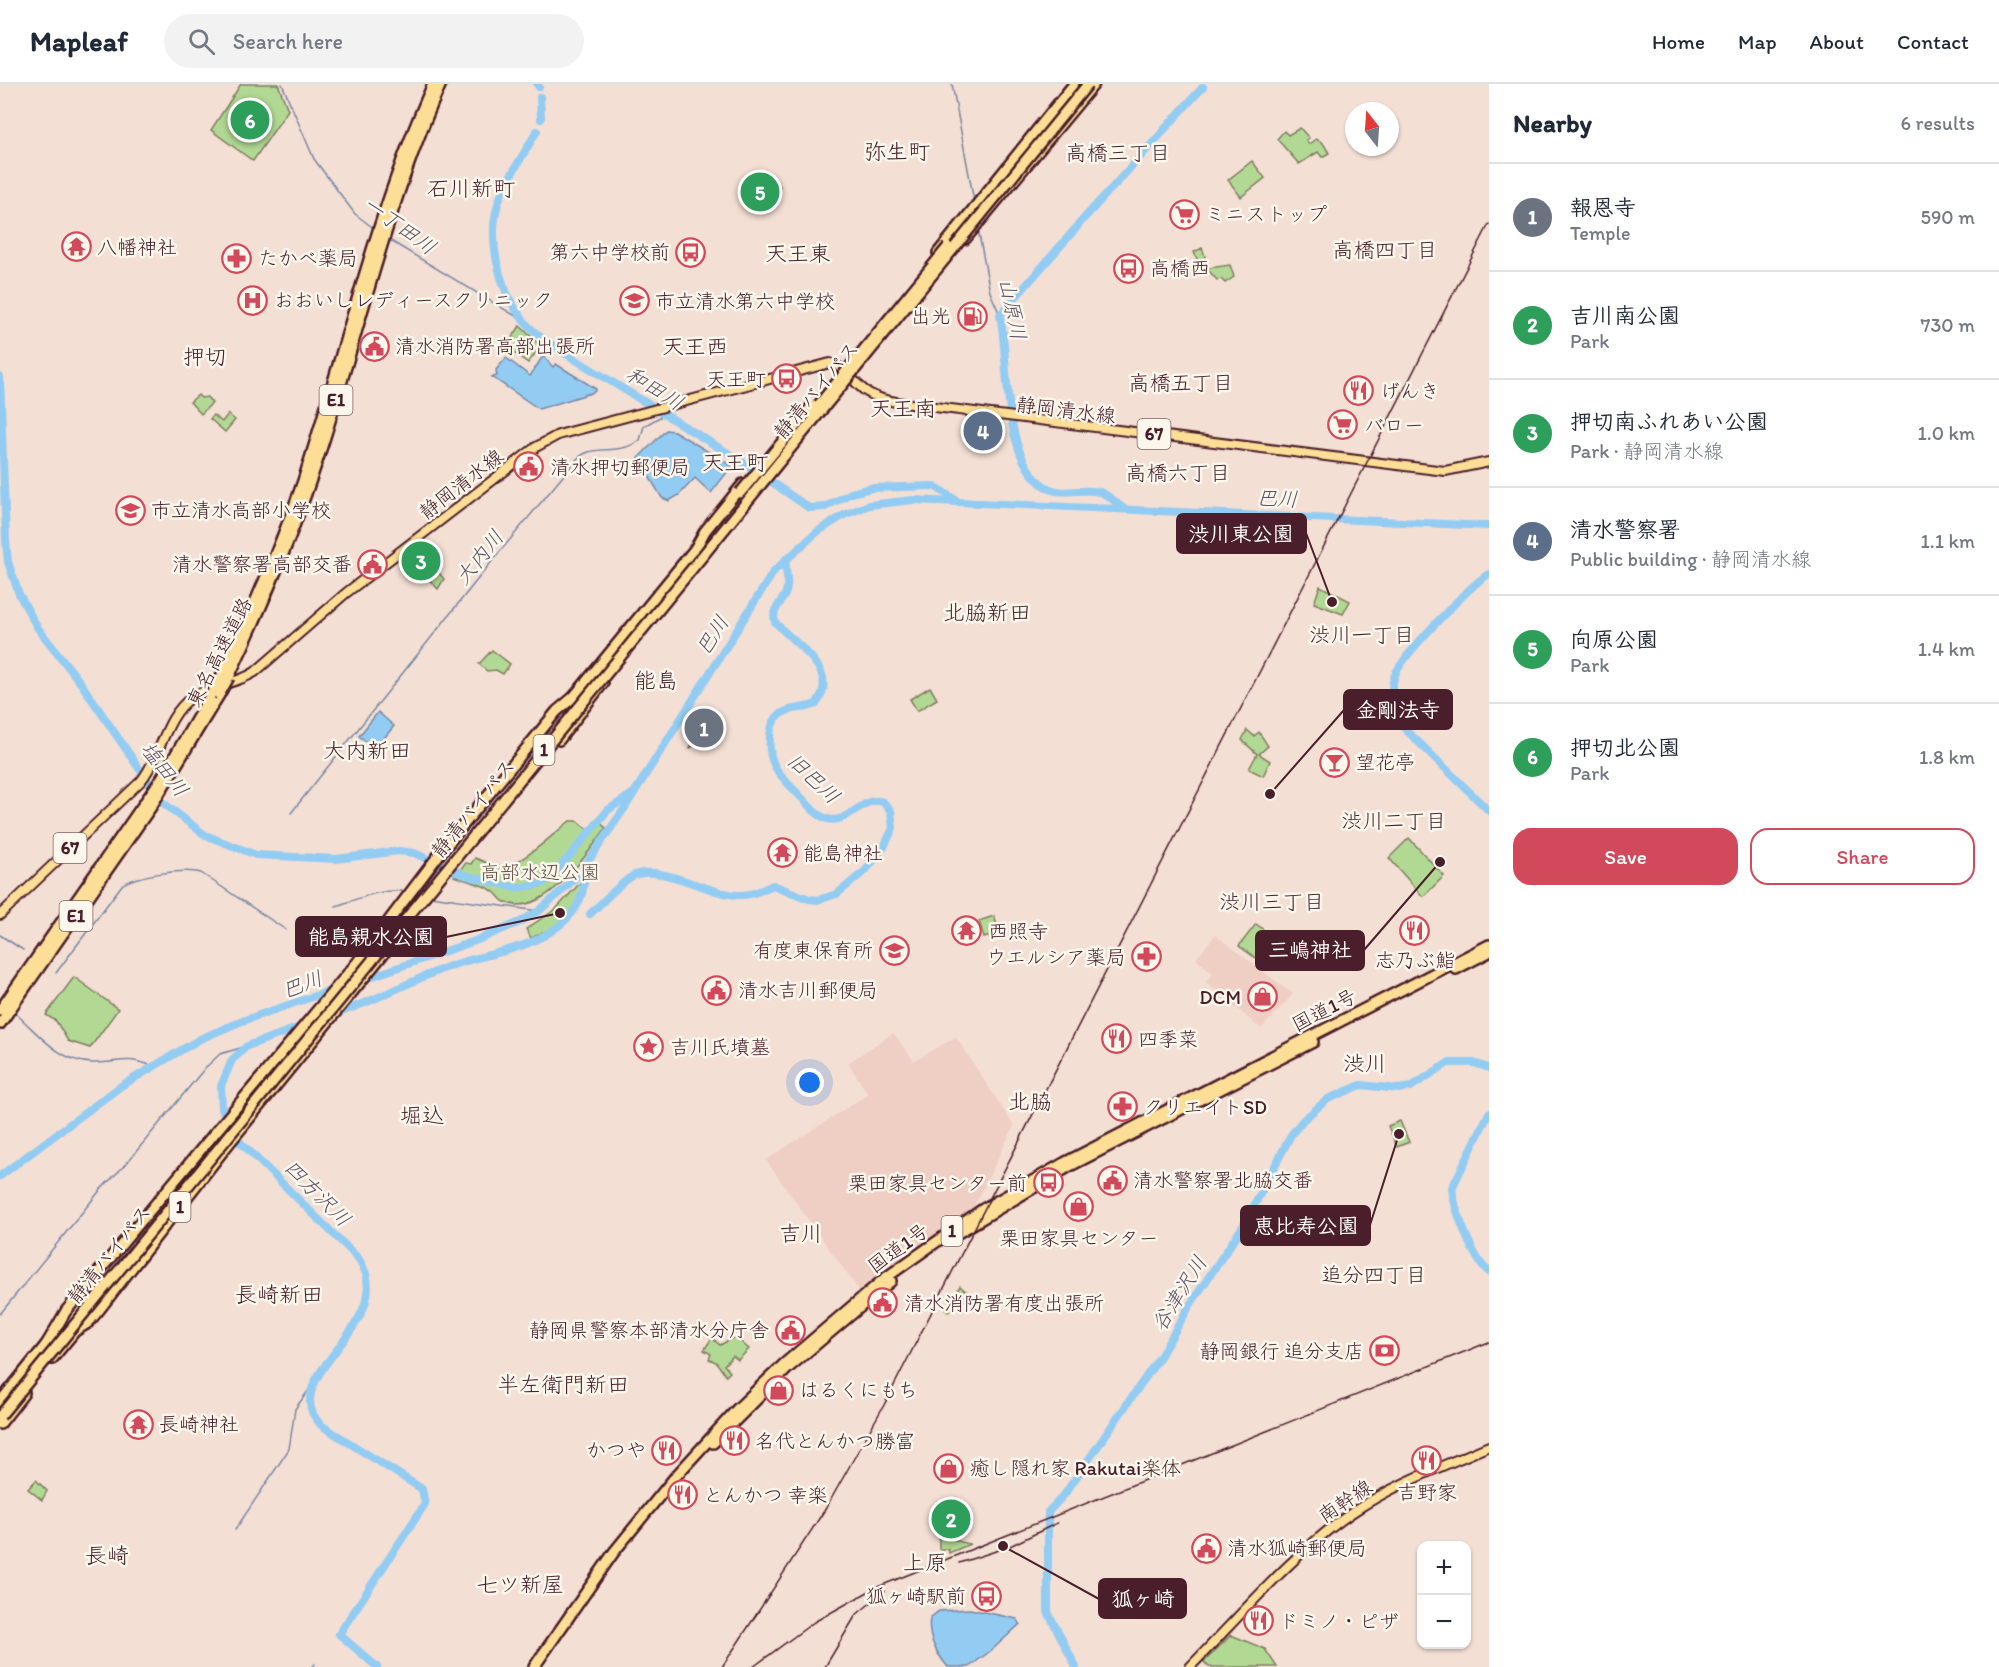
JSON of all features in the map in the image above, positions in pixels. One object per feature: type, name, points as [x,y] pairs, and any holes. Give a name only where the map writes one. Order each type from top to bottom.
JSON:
[{"type":"highway","name":"東名高速道路","points":[[0,1010],[164,782],[225,677],[313,462],[391,189],[433,84]]},
{"type":"highway","name":"東名高速道路","points":[[351,335],[398,192],[441,84]]},
{"type":"highway","points":[[721,539],[978,201],[1074,84]]},
{"type":"highway","name":"静清バイパス","points":[[874,342],[1081,84]]},
{"type":"highway","name":"静清バイパス","points":[[0,1407],[1088,84]]},
{"type":"highway","points":[[695,549],[705,531],[767,454],[795,429],[917,291],[974,231],[1094,84]]},
{"type":"highway","points":[[388,936],[399,913],[740,493],[846,365],[874,342]]},
{"type":"highway","points":[[388,936],[473,845],[559,740],[611,672],[843,392],[874,342]]},
{"type":"highway","name":"1","points":[[1,1421],[75,1331],[94,1317],[226,1147],[611,672]]},
{"type":"highway","points":[[46,1345],[66,1311],[350,971],[429,867],[557,711],[576,695]]},
{"type":"highway","name":"東名高速道路","points":[[0,1024],[148,804]]},
{"type":"highway","name":"国道1号","points":[[534,1667],[614,1552],[675,1477],[738,1408],[784,1364],[884,1279],[983,1209],[1064,1163],[1489,945]]},
{"type":"highway","name":"国道1号","points":[[541,1667],[621,1553],[687,1471],[787,1368],[887,1284],[956,1234],[1070,1166],[1489,952]]},
{"type":"highway","points":[[0,1402],[123,1249],[220,1141]]},
{"type":"highway","points":[[75,1331],[101,1302],[209,1166],[220,1141]]},
{"type":"highway","name":"静清バイパス","points":[[1,1421],[220,1141]]},
{"type":"main road","name":"静岡清水線","points":[[0,915],[141,781],[151,769],[171,720],[189,700],[207,690],[244,679],[255,672],[346,593],[536,447],[578,428],[831,363],[879,403],[1443,476],[1489,466]]},
{"type":"main road","name":"静岡清水線","points":[[845,375],[867,392],[882,399],[927,406],[1445,471],[1489,462]]},
{"type":"main road","name":"南幹線","points":[[1190,1667],[1305,1551],[1352,1513],[1378,1497],[1489,1446]]},
{"type":"shaded area","points":[[1215,935],[1293,994],[1261,1029],[1206,982],[1213,973],[1196,959]]},
{"type":"shaded area","points":[[893,1033],[914,1061],[956,1037],[1014,1126],[971,1212],[890,1267],[860,1292],[766,1160],[868,1094],[848,1063]]},
{"type":"green space","points":[[241,84],[278,84],[288,110],[253,161],[211,130]]},
{"type":"green space","points":[[1300,128],[1309,138],[1306,140],[1309,144],[1316,139],[1323,143],[1329,153],[1322,157],[1318,152],[1299,164],[1277,139],[1284,131],[1288,135]]},
{"type":"green space","points":[[1252,161],[1265,178],[1241,197],[1228,180]]},
{"type":"green space","points":[[763,171],[780,186],[757,212],[740,197]]},
{"type":"green space","points":[[1202,248],[1209,268],[1230,265],[1234,277],[1225,283],[1221,279],[1217,280],[1207,269],[1202,271],[1194,252]]},
{"type":"green space","points":[[520,326],[541,346],[528,363],[506,347]]},
{"type":"green space","points":[[198,395],[201,398],[207,397],[212,403],[201,414],[190,402]]},
{"type":"green space","points":[[228,414],[235,420],[225,432],[210,419],[213,415],[222,422]]},
{"type":"green space","points":[[415,543],[444,579],[438,589],[403,552]]},
{"type":"green space","points":[[1320,586],[1350,601],[1343,614],[1314,603]]},
{"type":"green space","points":[[492,650],[510,664],[503,674],[496,670],[487,671],[479,664]]},
{"type":"green space","points":[[930,687],[937,699],[917,711],[910,699]]},
{"type":"green space","points":[[695,727],[705,740],[690,748],[695,736],[691,732]]},
{"type":"green space","points":[[1247,730],[1254,736],[1259,732],[1268,746],[1259,754],[1270,761],[1263,776],[1249,769],[1257,754],[1242,740]]},
{"type":"green space","name":"高部水辺公園","points":[[570,821],[577,821],[587,829],[600,823],[606,828],[576,868],[548,894],[533,902],[518,905],[503,901],[489,889],[454,876],[466,863],[471,864],[475,858],[499,866],[511,864],[538,848]]},
{"type":"green space","points":[[1409,838],[1444,876],[1423,897],[1389,858]]},
{"type":"green space","points":[[580,883],[579,902],[566,918],[531,938],[526,929],[556,909]]},
{"type":"green space","points":[[994,916],[997,925],[1002,923],[1005,931],[984,938],[979,921]]},
{"type":"green space","points":[[1256,924],[1276,939],[1260,961],[1239,946]]},
{"type":"green space","points":[[74,977],[118,1009],[90,1048],[68,1041],[56,1021],[46,1015]]},
{"type":"green space","points":[[1400,1121],[1409,1142],[1397,1147],[1388,1126]]},
{"type":"green space","points":[[960,1286],[971,1296],[948,1312],[946,1309]]},
{"type":"green space","points":[[735,1337],[749,1349],[738,1360],[733,1356],[724,1365],[730,1372],[726,1376],[716,1362],[709,1359],[711,1354],[704,1350],[712,1338],[720,1345]]},
{"type":"green space","points":[[36,1480],[47,1491],[42,1500],[28,1489]]},
{"type":"green space","points":[[952,1499],[968,1510],[954,1536],[935,1529]]},
{"type":"green space","points":[[939,1532],[970,1544],[949,1553],[948,1549],[939,1549]]},
{"type":"green space","points":[[1231,1635],[1265,1649],[1277,1667],[1209,1667],[1204,1662]]},
{"type":"water","points":[[543,356],[553,367],[556,364],[596,389],[594,392],[539,409],[492,377],[497,376],[496,370],[506,358],[530,376]]},
{"type":"water","points":[[666,430],[674,431],[732,466],[711,493],[695,478],[679,495],[669,501],[662,498],[638,458]]},
{"type":"water","points":[[378,712],[394,726],[375,749],[359,736]]},
{"type":"water","points":[[970,1609],[1017,1619],[1020,1624],[969,1667],[948,1667],[933,1644],[930,1618],[939,1611]]},
{"type":"waterway","name":"一丁田川","points":[[282,84],[314,159],[355,214],[376,230]]},
{"type":"waterway","name":"山原川","points":[[952,84],[974,201]]},
{"type":"waterway","points":[[1162,132],[1203,87]]},
{"type":"waterway","name":"和田川","points":[[540,97],[541,119]]},
{"type":"waterway","name":"和田川","points":[[537,131],[501,195],[494,227],[494,244],[501,278],[515,308],[527,325],[555,347],[744,463],[809,508],[825,507],[851,493],[871,488],[934,486],[956,500]]},
{"type":"waterway","points":[[1110,190],[1160,135]]},
{"type":"waterway","points":[[1078,225],[1107,193]]},
{"type":"waterway","name":"山原川","points":[[1077,227],[1000,315],[1009,407],[1021,454],[1031,473],[1046,487],[1066,492],[1100,492],[1123,508]]},
{"type":"waterway","name":"山原川","points":[[978,229],[990,292],[1000,315]]},
{"type":"waterway","name":"一丁田川","points":[[389,240],[524,321]]},
{"type":"waterway","name":"塩田川","points":[[0,377],[6,541],[8,562],[19,594],[37,627],[80,682],[162,802],[205,835],[256,855],[336,859],[399,851],[414,853],[464,875],[517,888],[541,884],[551,878],[608,810],[632,794]]},
{"type":"waterway","name":"大内川","points":[[291,813],[493,560],[578,458],[592,451],[631,445],[640,440],[644,426],[665,414]]},
{"type":"waterway","name":"巴川","points":[[0,1176],[121,1086],[200,1039],[242,1021],[475,941],[520,922],[539,911],[578,876],[624,809],[774,571],[817,532],[844,515],[869,505],[913,500],[1489,526]]},
{"type":"waterway","name":"旧巴川","points":[[590,914],[615,889],[631,877],[642,873],[668,876],[726,894],[752,894],[773,885],[809,899],[818,900],[837,894],[866,870],[884,847],[893,828],[891,811],[883,802],[869,802],[842,818],[828,819],[812,809],[773,764],[770,732],[777,717],[786,711],[816,704],[823,692],[820,670],[813,659],[775,622],[774,614],[787,588],[786,559]]},
{"type":"waterway","points":[[1489,574],[1453,605],[1410,653],[1395,675],[1392,694],[1400,724],[1489,811]]},
{"type":"waterway","name":"四方沢川","points":[[377,1667],[339,1634],[425,1504],[422,1489],[321,1425],[310,1406],[313,1387],[323,1368],[354,1326],[365,1305],[368,1282],[358,1258],[234,1136],[222,1109],[221,1086],[232,1060],[247,1046],[362,1004],[450,966],[521,946],[548,934],[567,919],[577,905],[583,891],[585,865]]},
{"type":"waterway","points":[[56,973],[122,885],[149,875],[184,871],[201,873],[286,930]]},
{"type":"waterway","points":[[336,906],[380,892],[407,892]]},
{"type":"waterway","points":[[430,896],[539,911]]},
{"type":"waterway","points":[[0,935],[23,950]]},
{"type":"waterway","points":[[15,1013],[50,1045],[69,1058],[92,1063],[134,1061],[152,1066]]},
{"type":"waterway","points":[[0,1314],[102,1188],[125,1165],[205,1068],[220,1054],[247,1046]]},
{"type":"waterway","name":"谷津沢川","points":[[1076,1667],[1048,1612],[1048,1512],[1064,1495],[1161,1355],[1190,1305],[1245,1223],[1291,1135],[1303,1120],[1328,1099],[1361,1085],[1399,1089],[1411,1087],[1448,1063],[1474,1063],[1489,1068]]},
{"type":"waterway","points":[[1489,1113],[1452,1188],[1465,1233],[1477,1257],[1489,1272]]},
{"type":"waterway","points":[[235,1530],[289,1449],[295,1409],[311,1387]]},
{"type":"waterway","points":[[312,1667],[315,1664]]},
{"type":"railway","points":[[722,1667],[826,1508],[884,1405],[1489,224]]},
{"type":"railway","points":[[753,1667],[814,1622],[875,1588],[1489,1342]]},
{"type":"railway","points":[[1010,1546],[1057,1523]]},
{"type":"railway","points":[[959,1563],[999,1550]]},
{"type":"railway","points":[[825,1667],[856,1615],[885,1591]]},
{"type":"place","name":"押切北公園","points":[[250,120]]},
{"type":"place","name":"向原公園","points":[[760,192]]},
{"type":"place","name":"ミニストップ","points":[[1184,214]]},
{"type":"place","name":"八幡神社","points":[[76,247]]},
{"type":"place","name":"第六中学校前","points":[[691,252]]},
{"type":"place","name":"たかべ薬局","points":[[237,258]]},
{"type":"place","name":"高橋西","points":[[1129,268]]},
{"type":"place","name":"おおいしレディースクリニック","points":[[253,300]]},
{"type":"place","name":"市立清水第六中学校","points":[[634,301]]},
{"type":"place","name":"出光","points":[[972,316]]},
{"type":"place","name":"清水消防署高部出張所","points":[[374,346]]},
{"type":"place","name":"天王町","points":[[787,379]]},
{"type":"place","name":"げんき","points":[[1359,391]]},
{"type":"place","name":"バロー","points":[[1343,425]]},
{"type":"place","name":"清水警察署","points":[[983,431]]},
{"type":"place","name":"清水押切郵便局","points":[[529,467]]},
{"type":"place","name":"市立清水高部小学校","points":[[130,510]]},
{"type":"place","name":"押切南ふれあい公園","points":[[421,561]]},
{"type":"place","name":"清水警察署高部交番","points":[[373,564]]},
{"type":"place","name":"渋川東公園","points":[[1332,602]]},
{"type":"place","name":"報恩寺","points":[[704,728]]},
{"type":"place","name":"望花亭","points":[[1334,762]]},
{"type":"place","name":"金剛法寺","points":[[1270,794]]},
{"type":"place","name":"能島神社","points":[[782,853]]},
{"type":"place","name":"三嶋神社","points":[[1440,862]]},
{"type":"place","name":"能島親水公園","points":[[560,913]]},
{"type":"place","name":"志乃ぶ鮨","points":[[1415,930]]},
{"type":"place","name":"西照寺","points":[[967,931]]},
{"type":"place","name":"有度東保育所","points":[[894,950]]},
{"type":"place","name":"ウエルシア薬局","points":[[1147,957]]},
{"type":"place","name":"清水吉川郵便局","points":[[717,990]]},
{"type":"place","name":"DCM","points":[[1262,997]]},
{"type":"place","name":"四季菜","points":[[1117,1039]]},
{"type":"place","name":"吉川氏墳墓","points":[[649,1047]]},
{"type":"place","name":"クリエイトSD","points":[[1122,1107]]},
{"type":"place","name":"恵比寿公園","points":[[1399,1134]]},
{"type":"place","name":"清水警察署北脇交番","points":[[1112,1180]]},
{"type":"place","name":"栗田家具センター前","points":[[1048,1183]]},
{"type":"place","name":"栗田家具センター","points":[[1079,1207]]},
{"type":"place","name":"清水消防署有度出張所","points":[[883,1303]]},
{"type":"place","name":"静岡県警察本部清水分庁舎","points":[[790,1330]]},
{"type":"place","name":"静岡銀行 追分支店","points":[[1385,1351]]},
{"type":"place","name":"はるくにもち","points":[[778,1390]]},
{"type":"place","name":"長崎神社","points":[[138,1424]]},
{"type":"place","name":"名代とんかつ勝富","points":[[734,1441]]},
{"type":"place","name":"かつや","points":[[667,1450]]},
{"type":"place","name":"吉野家","points":[[1427,1461]]},
{"type":"place","name":"癒し隠れ家 Rakutai楽体","points":[[949,1468]]},
{"type":"place","name":"とんかつ 幸楽","points":[[682,1495]]},
{"type":"place","name":"吉川南公園","points":[[951,1519]]},
{"type":"place","name":"狐ヶ崎","points":[[1003,1546]]},
{"type":"place","name":"清水狐崎郵便局","points":[[1206,1548]]},
{"type":"place","name":"狐ヶ崎駅前","points":[[987,1596]]},
{"type":"place","name":"ドミノ・ピザ","points":[[1258,1621]]},
{"type":"district","name":"弥生町","points":[[897,151]]},
{"type":"district","name":"高橋三丁目","points":[[1118,152]]},
{"type":"district","name":"石川新町","points":[[471,188]]},
{"type":"district","name":"高橋四丁目","points":[[1385,249]]},
{"type":"district","name":"天王東","points":[[798,253]]},
{"type":"district","name":"天王西","points":[[695,346]]},
{"type":"district","name":"押切","points":[[205,356]]},
{"type":"district","name":"高橋五丁目","points":[[1181,382]]},
{"type":"district","name":"天王南","points":[[903,408]]},
{"type":"district","name":"天王町","points":[[735,462]]},
{"type":"district","name":"高橋六丁目","points":[[1178,472]]},
{"type":"district","name":"北脇新田","points":[[987,612]]},
{"type":"district","name":"渋川一丁目","points":[[1362,634]]},
{"type":"district","name":"能島","points":[[656,680]]},
{"type":"district","name":"大内新田","points":[[367,750]]},
{"type":"district","name":"渋川二丁目","points":[[1394,820]]},
{"type":"district","name":"渋川三丁目","points":[[1272,901]]},
{"type":"district","name":"渋川","points":[[1365,1063]]},
{"type":"district","name":"北脇","points":[[1030,1101]]},
{"type":"district","name":"堀込","points":[[422,1115]]},
{"type":"district","name":"吉川","points":[[801,1233]]},
{"type":"district","name":"追分四丁目","points":[[1374,1274]]},
{"type":"district","name":"長崎新田","points":[[279,1294]]},
{"type":"district","name":"半左衛門新田","points":[[563,1384]]},
{"type":"district","name":"長崎","points":[[107,1555]]},
{"type":"district","name":"上原","points":[[925,1562]]},
{"type":"district","name":"七ツ新屋","points":[[520,1584]]}]
